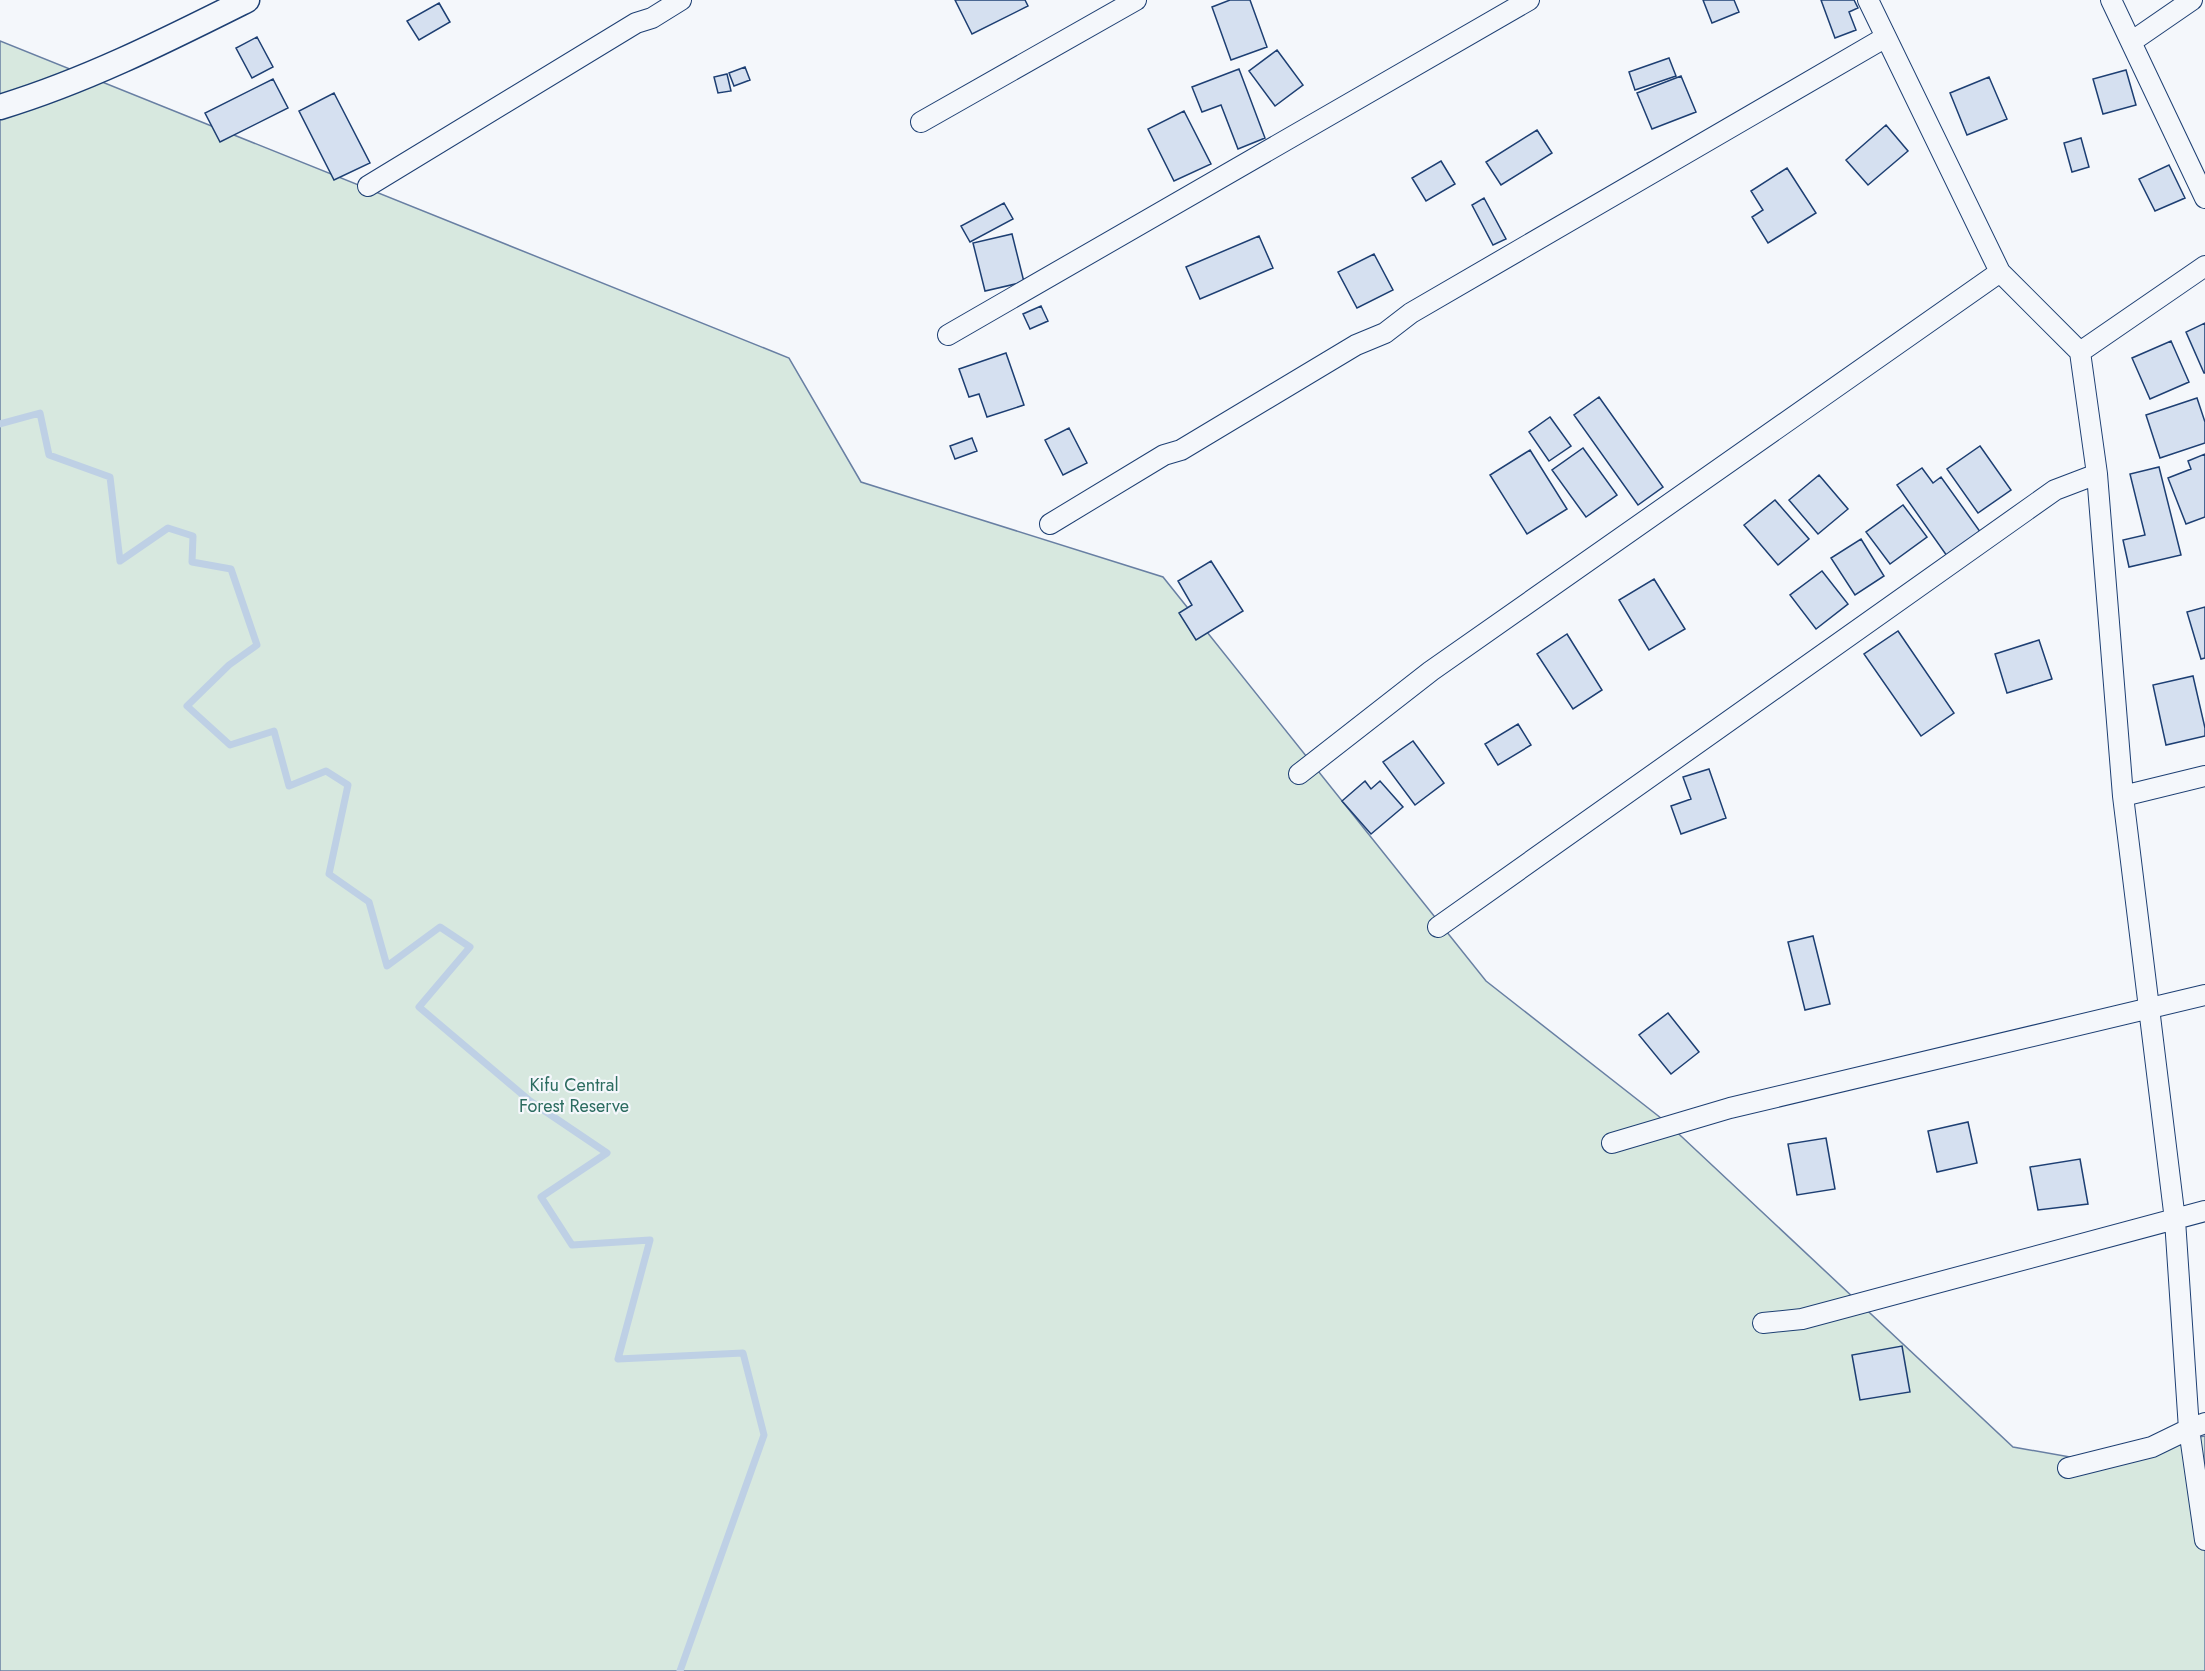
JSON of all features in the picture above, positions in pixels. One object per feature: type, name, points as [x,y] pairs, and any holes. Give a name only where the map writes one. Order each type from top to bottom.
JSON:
[{"type":"street","points":[[0,107],[21,101],[144,51],[247,0]]},
{"type":"street","points":[[368,186],[636,22],[652,18],[681,0]]},
{"type":"street","points":[[921,122],[1136,0]]},
{"type":"street","points":[[948,335],[1530,0]]},
{"type":"street","points":[[1868,0],[2000,272],[2080,352],[2097,474],[2123,796],[2151,1008],[2175,1220],[2197,1426],[2205,1540]]},
{"type":"street","points":[[2111,0],[2205,198]]},
{"type":"street","points":[[2131,42],[2193,0]]},
{"type":"street","points":[[1050,524],[1164,455],[1181,450],[1356,345],[1385,333],[1410,313],[1886,37]]},
{"type":"street","points":[[2080,352],[2205,266]]},
{"type":"street","points":[[1299,774],[1431,671],[2000,272]]},
{"type":"street","points":[[1438,927],[2055,490],[2097,474]]},
{"type":"street","points":[[2123,796],[2205,776]]},
{"type":"street","points":[[1612,1143],[1730,1108],[2205,995]]},
{"type":"street","points":[[1763,1323],[1802,1319],[2205,1211]]},
{"type":"street","points":[[2068,1468],[2152,1447],[2197,1426]]},
{"type":"green space","name":"Kifu Central Forest Reserve","points":[[0,41],[789,358],[861,482],[1163,577],[1486,981],[1666,1122],[2013,1447],[2070,1457],[2205,1436],[2205,1671],[0,1671]]},
{"type":"building","points":[[955,0],[1025,0],[1028,6],[972,34]]},
{"type":"building","points":[[1230,0],[1250,0],[1267,47],[1231,60],[1212,7]]},
{"type":"building","points":[[1703,0],[1734,0],[1739,12],[1712,23]]},
{"type":"building","points":[[1821,0],[1854,0],[1858,8],[1849,12],[1856,30],[1835,38]]},
{"type":"building","points":[[439,3],[450,22],[419,40],[407,21]]},
{"type":"building","points":[[257,37],[273,67],[252,78],[236,48]]},
{"type":"building","points":[[1277,50],[1303,85],[1275,106],[1249,71]]},
{"type":"building","points":[[1669,58],[1676,76],[1635,90],[1629,72]]},
{"type":"building","points":[[745,67],[750,80],[734,86],[729,73]]},
{"type":"building","points":[[1239,69],[1265,138],[1238,149],[1221,105],[1202,112],[1192,87]]},
{"type":"building","points":[[2126,70],[2136,105],[2103,114],[2093,79]]},
{"type":"building","points":[[727,74],[731,91],[718,93],[714,77]]},
{"type":"building","points":[[1681,76],[1696,112],[1652,129],[1637,93]]},
{"type":"building","points":[[1989,77],[2007,119],[1967,135],[1950,93]]},
{"type":"building","points":[[273,79],[288,108],[220,142],[205,113]]},
{"type":"building","points":[[334,93],[370,163],[334,180],[299,111]]},
{"type":"building","points":[[1184,111],[1211,164],[1174,181],[1148,129]]},
{"type":"building","points":[[1886,125],[1908,151],[1868,185],[1846,160]]},
{"type":"building","points":[[1537,130],[1552,153],[1501,185],[1486,162]]},
{"type":"building","points":[[2081,138],[2089,167],[2072,172],[2064,143]]},
{"type":"building","points":[[1441,161],[1455,184],[1426,201],[1412,178]]},
{"type":"building","points":[[2169,165],[2185,198],[2155,211],[2139,179]]},
{"type":"building","points":[[1787,168],[1816,213],[1768,243],[1752,217],[1763,210],[1751,191]]},
{"type":"building","points":[[1484,198],[1506,239],[1493,245],[1472,205]]},
{"type":"building","points":[[1004,203],[1013,219],[970,242],[961,226]]},
{"type":"building","points":[[1012,234],[1024,282],[985,291],[973,243]]},
{"type":"building","points":[[1259,236],[1273,268],[1200,299],[1186,267]]},
{"type":"building","points":[[1374,254],[1393,290],[1357,308],[1338,272]]},
{"type":"building","points":[[1041,306],[1048,321],[1030,329],[1023,314]]},
{"type":"building","points":[[2205,323],[2205,373],[2204,373],[2186,332]]},
{"type":"building","points":[[2171,341],[2189,382],[2150,399],[2132,358]]},
{"type":"building","points":[[1006,353],[1024,405],[987,417],[979,394],[969,397],[959,369]]},
{"type":"building","points":[[1599,397],[1663,487],[1638,505],[1574,415]]},
{"type":"building","points":[[2197,398],[2205,422],[2205,443],[2160,458],[2146,415]]},
{"type":"building","points":[[1550,417],[1571,446],[1549,461],[1529,432]]},
{"type":"building","points":[[1069,428],[1087,463],[1063,475],[1045,440]]},
{"type":"building","points":[[972,438],[977,451],[955,459],[950,446]]},
{"type":"building","points":[[1980,446],[2011,490],[1978,513],[1947,469]]},
{"type":"building","points":[[1583,448],[1617,495],[1586,517],[1552,470]]},
{"type":"building","points":[[1530,450],[1567,509],[1527,534],[1490,475]]},
{"type":"building","points":[[2205,454],[2205,517],[2186,524],[2168,478],[2191,469],[2188,461]]},
{"type":"building","points":[[2159,467],[2181,555],[2129,567],[2123,540],[2145,535],[2130,474]]},
{"type":"building","points":[[1922,468],[1933,483],[1941,477],[1981,533],[1947,556],[1897,485]]},
{"type":"building","points":[[1819,475],[1848,509],[1818,534],[1789,500]]},
{"type":"building","points":[[1775,500],[1809,539],[1778,565],[1744,525]]},
{"type":"building","points":[[1903,505],[1927,537],[1890,564],[1866,532]]},
{"type":"building","points":[[1861,539],[1884,576],[1855,595],[1831,558]]},
{"type":"building","points":[[1211,561],[1243,611],[1196,640],[1179,613],[1192,605],[1178,581]]},
{"type":"building","points":[[1822,571],[1848,604],[1816,629],[1790,595]]},
{"type":"building","points":[[1654,579],[1685,629],[1649,650],[1619,600]]},
{"type":"building","points":[[2205,607],[2205,658],[2201,659],[2187,612]]},
{"type":"building","points":[[1898,631],[1954,713],[1921,736],[1864,654]]},
{"type":"building","points":[[1567,634],[1602,690],[1573,709],[1537,654]]},
{"type":"building","points":[[2039,640],[2052,679],[2007,693],[1995,654]]},
{"type":"building","points":[[2193,676],[2205,736],[2166,745],[2153,685]]},
{"type":"building","points":[[1518,724],[1531,745],[1498,765],[1485,744]]},
{"type":"building","points":[[1413,741],[1444,783],[1415,805],[1383,762]]},
{"type":"building","points":[[1709,769],[1726,818],[1681,834],[1671,806],[1691,799],[1683,777]]},
{"type":"building","points":[[1365,781],[1371,789],[1380,781],[1403,807],[1371,834],[1342,801]]},
{"type":"building","points":[[1813,936],[1830,1004],[1805,1010],[1788,942]]},
{"type":"building","points":[[1668,1013],[1699,1052],[1671,1074],[1639,1035]]},
{"type":"building","points":[[1968,1122],[1977,1163],[1937,1172],[1928,1131]]},
{"type":"building","points":[[1826,1138],[1835,1189],[1797,1195],[1788,1144]]},
{"type":"building","points":[[2080,1159],[2088,1204],[2038,1210],[2030,1167]]},
{"type":"building","points":[[1902,1346],[1910,1392],[1860,1400],[1852,1355]]},
{"type":"waterway","points":[[0,424],[40,413],[49,455],[110,477],[120,561],[168,528],[193,536],[192,562],[231,569],[257,645],[229,665],[187,706],[230,745],[274,731],[289,786],[326,771],[348,785],[329,874],[369,902],[387,966],[440,927],[470,947],[419,1007],[530,1101],[607,1153],[541,1197],[572,1245],[650,1240],[618,1359],[743,1353],[764,1435],[680,1671]]}]
